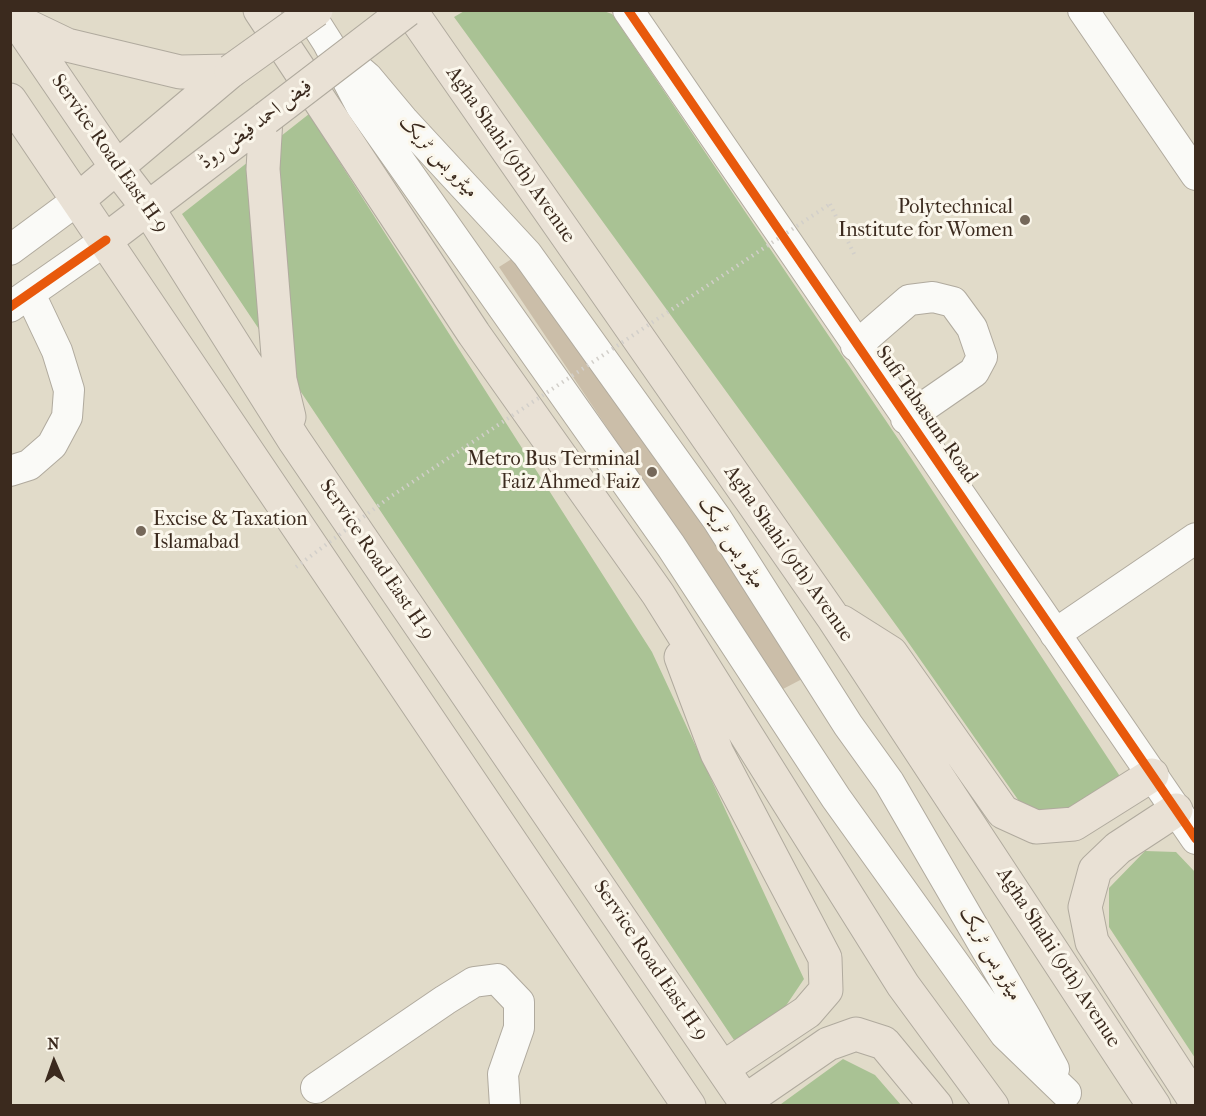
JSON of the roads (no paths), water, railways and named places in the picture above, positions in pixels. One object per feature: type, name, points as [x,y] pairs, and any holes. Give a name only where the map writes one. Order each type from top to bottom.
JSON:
[{"type":"main road","points":[[260,10],[474,334],[658,594],[903,985],[992,1106]]},
{"type":"main road","points":[[79,199],[231,71],[316,10]]},
{"type":"main road","name":"فیض احمد فیض روڈ","points":[[106,240],[409,10]]},
{"type":"main road","name":"Agha Shahi (9th) Avenue","points":[[409,10],[832,616],[1154,1106]]},
{"type":"main road","points":[[14,16],[67,45],[180,72],[231,71]]},
{"type":"main road","name":"Service Road East H-9","points":[[14,16],[117,168],[147,207],[294,441],[747,1103]]},
{"type":"main road","points":[[10,100],[79,199],[689,1106]]},
{"type":"main road","points":[[266,118],[263,169],[279,369],[294,441]]},
{"type":"main road","points":[[658,594],[717,753],[825,958],[826,990],[807,1012],[723,1068]]},
{"type":"main road","points":[[832,616],[891,653],[1004,812],[1036,827],[1074,824],[1152,775]]},
{"type":"main road","points":[[1176,810],[1118,848],[1095,870],[1085,907],[1092,942],[1196,1102]]},
{"type":"main road","points":[[747,1103],[828,1044],[856,1034],[884,1043],[936,1106]]},
{"type":"street","name":"میٹرو بس ٹریک","points":[[307,10],[328,43],[361,105],[671,546],[836,798],[1005,1034],[1070,1099]]},
{"type":"street","name":"Sufi Tabasum Road","points":[[628,10],[906,419],[1196,839]]},
{"type":"street","points":[[1083,10],[1196,175]]},
{"type":"street","name":"میٹرو بس ٹریک","points":[[328,43],[367,77],[403,120],[527,254],[717,519],[848,725],[889,782],[1025,1016],[1070,1099]]},
{"type":"street","points":[[10,250],[79,199]]},
{"type":"street","points":[[10,471],[29,465],[52,445],[67,417],[69,390],[57,351],[20,300],[106,240]]},
{"type":"street","points":[[856,346],[909,300],[921,298],[933,297],[954,302],[972,328],[982,357],[974,372],[906,419]]},
{"type":"street","points":[[1055,634],[1196,538]]},
{"type":"street","points":[[316,1088],[474,982],[497,979],[519,1002],[519,1029],[503,1074],[505,1106]]},
{"type":"place","name":"Polytechnical Institute for Women","points":[[1025,220]]},
{"type":"place","name":"Metro Bus Terminal Faiz Ahmed Faiz","points":[[652,472]]},
{"type":"place","name":"Excise & Taxation Islamabad","points":[[141,531]]}]
